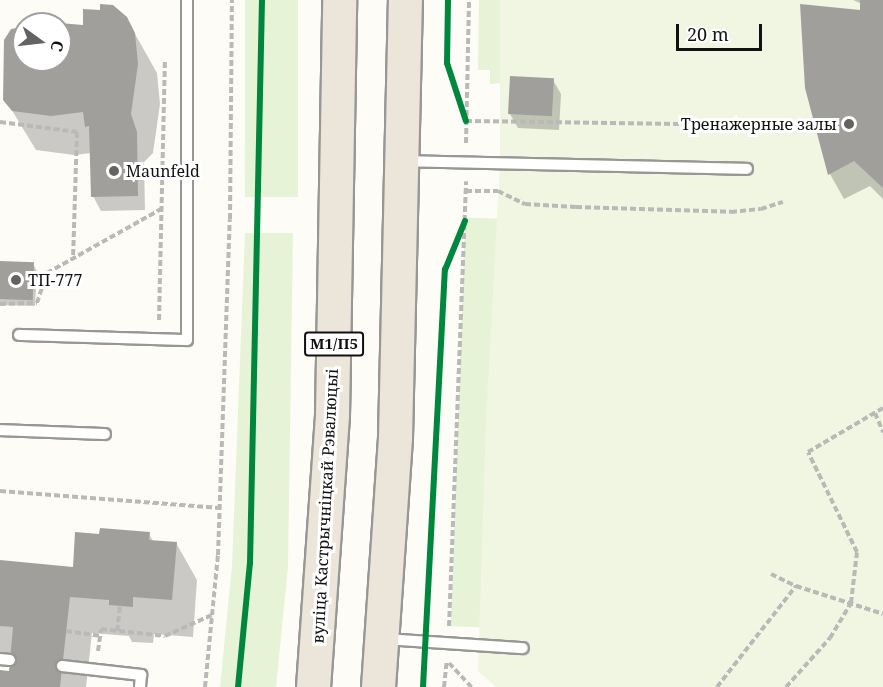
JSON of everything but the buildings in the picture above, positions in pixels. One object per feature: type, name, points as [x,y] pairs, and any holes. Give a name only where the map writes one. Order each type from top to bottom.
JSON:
[{"type":"highway","name":"вуліца Кастрычніцкай Рэвалюцыі","points":[[313,687],[332,414],[339,0]]},
{"type":"highway","points":[[378,687],[395,437],[404,161],[405,0]]},
{"type":"lane","points":[[19,334],[187,340],[188,0]]},
{"type":"lane","points":[[404,161],[747,169]]},
{"type":"lane","points":[[0,430],[105,434]]},
{"type":"lane","points":[[382,638],[524,648]]},
{"type":"lane","points":[[62,666],[141,675],[140,687]]},
{"type":"path","points":[[205,687],[220,508],[230,219],[232,0]]},
{"type":"path","points":[[444,687],[448,642],[465,221],[469,0]]},
{"type":"path","points":[[159,339],[165,58]]},
{"type":"path","points":[[459,102],[466,121]]},
{"type":"path","points":[[466,121],[765,125]]},
{"type":"path","points":[[0,122],[77,132],[73,260]]},
{"type":"path","points":[[466,191],[498,191],[525,204],[576,207],[730,212],[760,209],[783,202]]},
{"type":"path","points":[[0,304],[37,303],[47,273],[162,208]]},
{"type":"path","points":[[457,241],[465,221]]},
{"type":"path","points":[[786,687],[830,638],[851,603],[857,552],[808,452],[883,408]]},
{"type":"path","points":[[875,413],[883,432]]},
{"type":"path","points":[[0,491],[220,508]]},
{"type":"path","points":[[771,574],[796,586],[883,614]]},
{"type":"path","points":[[717,687],[796,586]]},
{"type":"path","points":[[117,631],[120,606]]},
{"type":"path","points":[[96,670],[101,629],[165,636],[212,615]]},
{"type":"path","points":[[66,631],[100,636]]},
{"type":"path","points":[[447,660],[471,687]]},
{"type":"green space","points":[[245,0],[298,0],[298,197],[245,197]]},
{"type":"green space","points":[[479,0],[502,0],[510,82],[490,84],[490,70],[478,70]]},
{"type":"green space","points":[[500,0],[883,0],[883,687],[496,687],[478,671],[486,419],[500,163]]},
{"type":"green space","points":[[465,218],[507,219],[493,628],[451,626]]},
{"type":"green space","points":[[245,233],[293,233],[288,567],[276,687],[220,687],[232,566]]},
{"type":"cycle path","points":[[238,687],[250,563],[262,0]]},
{"type":"cycle path","points":[[448,0],[447,63],[466,121]]},
{"type":"cycle path","points":[[423,687],[445,270],[465,221]]},
{"type":"place","name":"Тренажерные залы","points":[[849,124]]},
{"type":"place","name":"Maunfeld","points":[[114,171]]},
{"type":"place","name":"ТП-777","points":[[16,280]]}]
